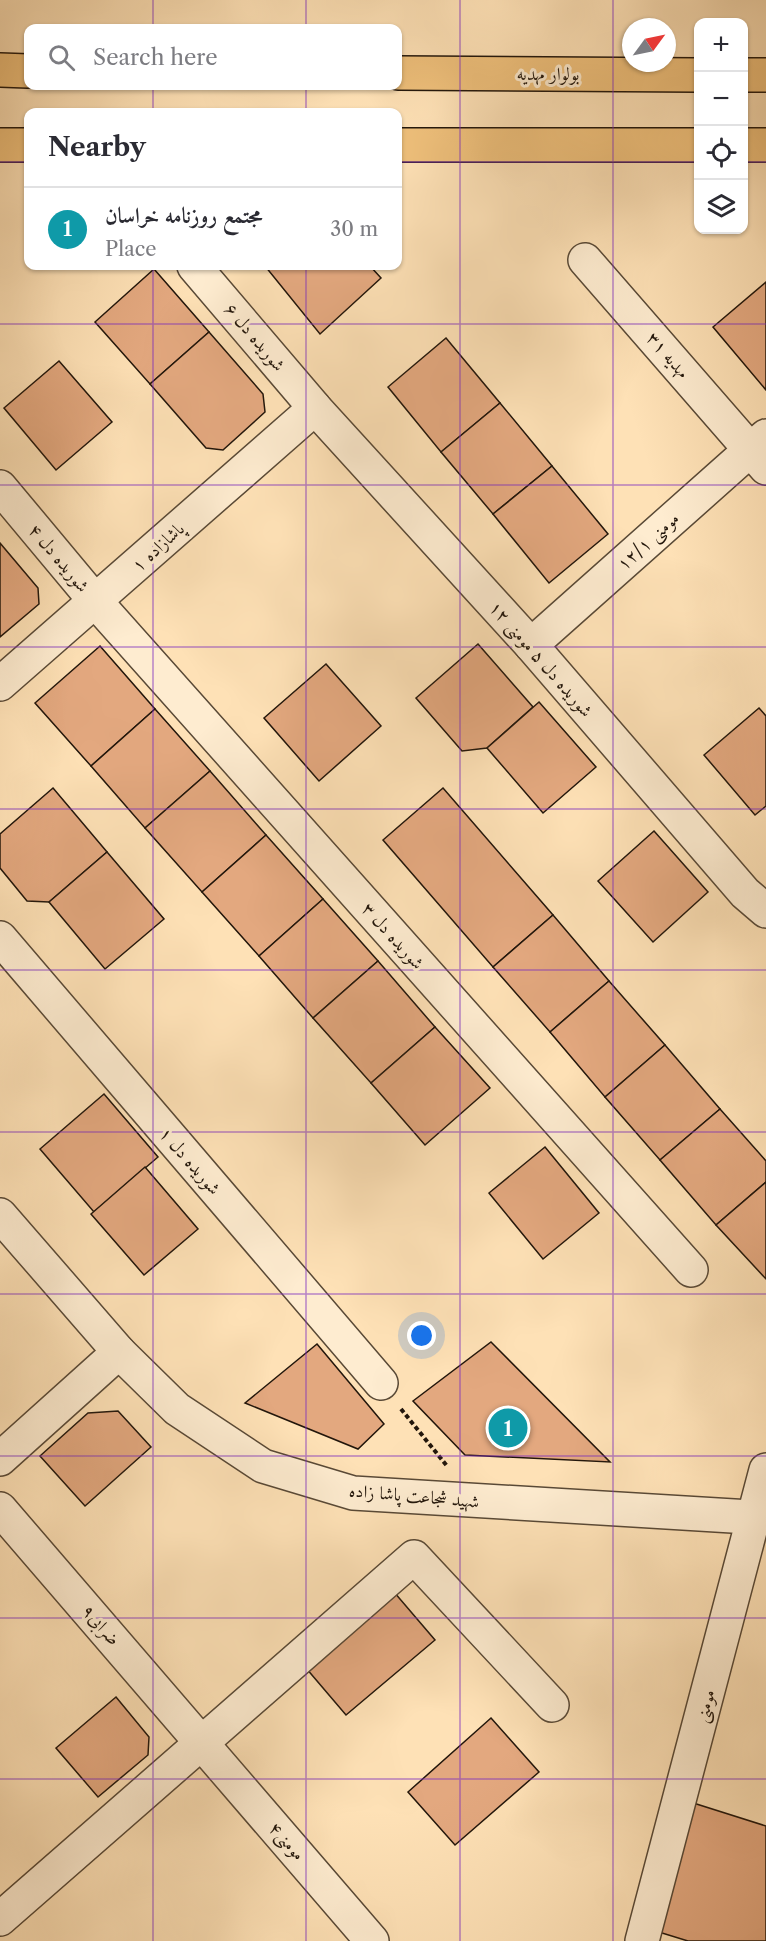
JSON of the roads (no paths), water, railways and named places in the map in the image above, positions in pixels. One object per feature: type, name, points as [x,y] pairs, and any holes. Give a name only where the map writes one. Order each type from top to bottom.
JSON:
[{"type":"main road","points":[[0,70],[24,71]]},
{"type":"main road","name":"بولوار مهدیه","points":[[402,73],[694,75]]},
{"type":"main road","points":[[748,75],[766,75]]},
{"type":"main road","points":[[0,145],[24,145]]},
{"type":"main road","points":[[402,145],[694,145]]},
{"type":"main road","points":[[748,145],[766,145]]},
{"type":"street","name":"مهدیه ۳۱","points":[[585,261],[761,451]]},
{"type":"street","name":"شوریده دل ۶","points":[[198,270],[315,408]]},
{"type":"street","name":"پاشازاده ۱","points":[[0,684],[315,408]]},
{"type":"street","name":"شوریده دل ۵ مومنی ۱۲","points":[[315,408],[531,645],[745,893],[766,911]]},
{"type":"street","name":"مومنی ۱۲/۱","points":[[531,645],[761,451]]},
{"type":"street","name":"شوریده دل ۴","points":[[0,487],[96,602]]},
{"type":"street","name":"شوریده دل ۳","points":[[96,602],[691,1270]]},
{"type":"street","name":"شوریده دل ۱","points":[[0,938],[381,1383]]},
{"type":"street","name":"شهید شجاعت پاشا زاده","points":[[0,1215],[119,1352],[177,1409],[263,1466],[353,1493],[760,1518]]},
{"type":"street","points":[[0,1459],[119,1352]]},
{"type":"street","name":"مومنی","points":[[642,1941],[760,1518],[766,1470]]},
{"type":"street","name":"ضرابی۹","points":[[0,1509],[201,1742]]},
{"type":"street","points":[[0,1919],[414,1557],[552,1705]]},
{"type":"street","name":"مومنی۴","points":[[201,1742],[372,1941]]},
{"type":"place","name":"مجتمع روزنامه خراسان","points":[[508,1428]]}]
